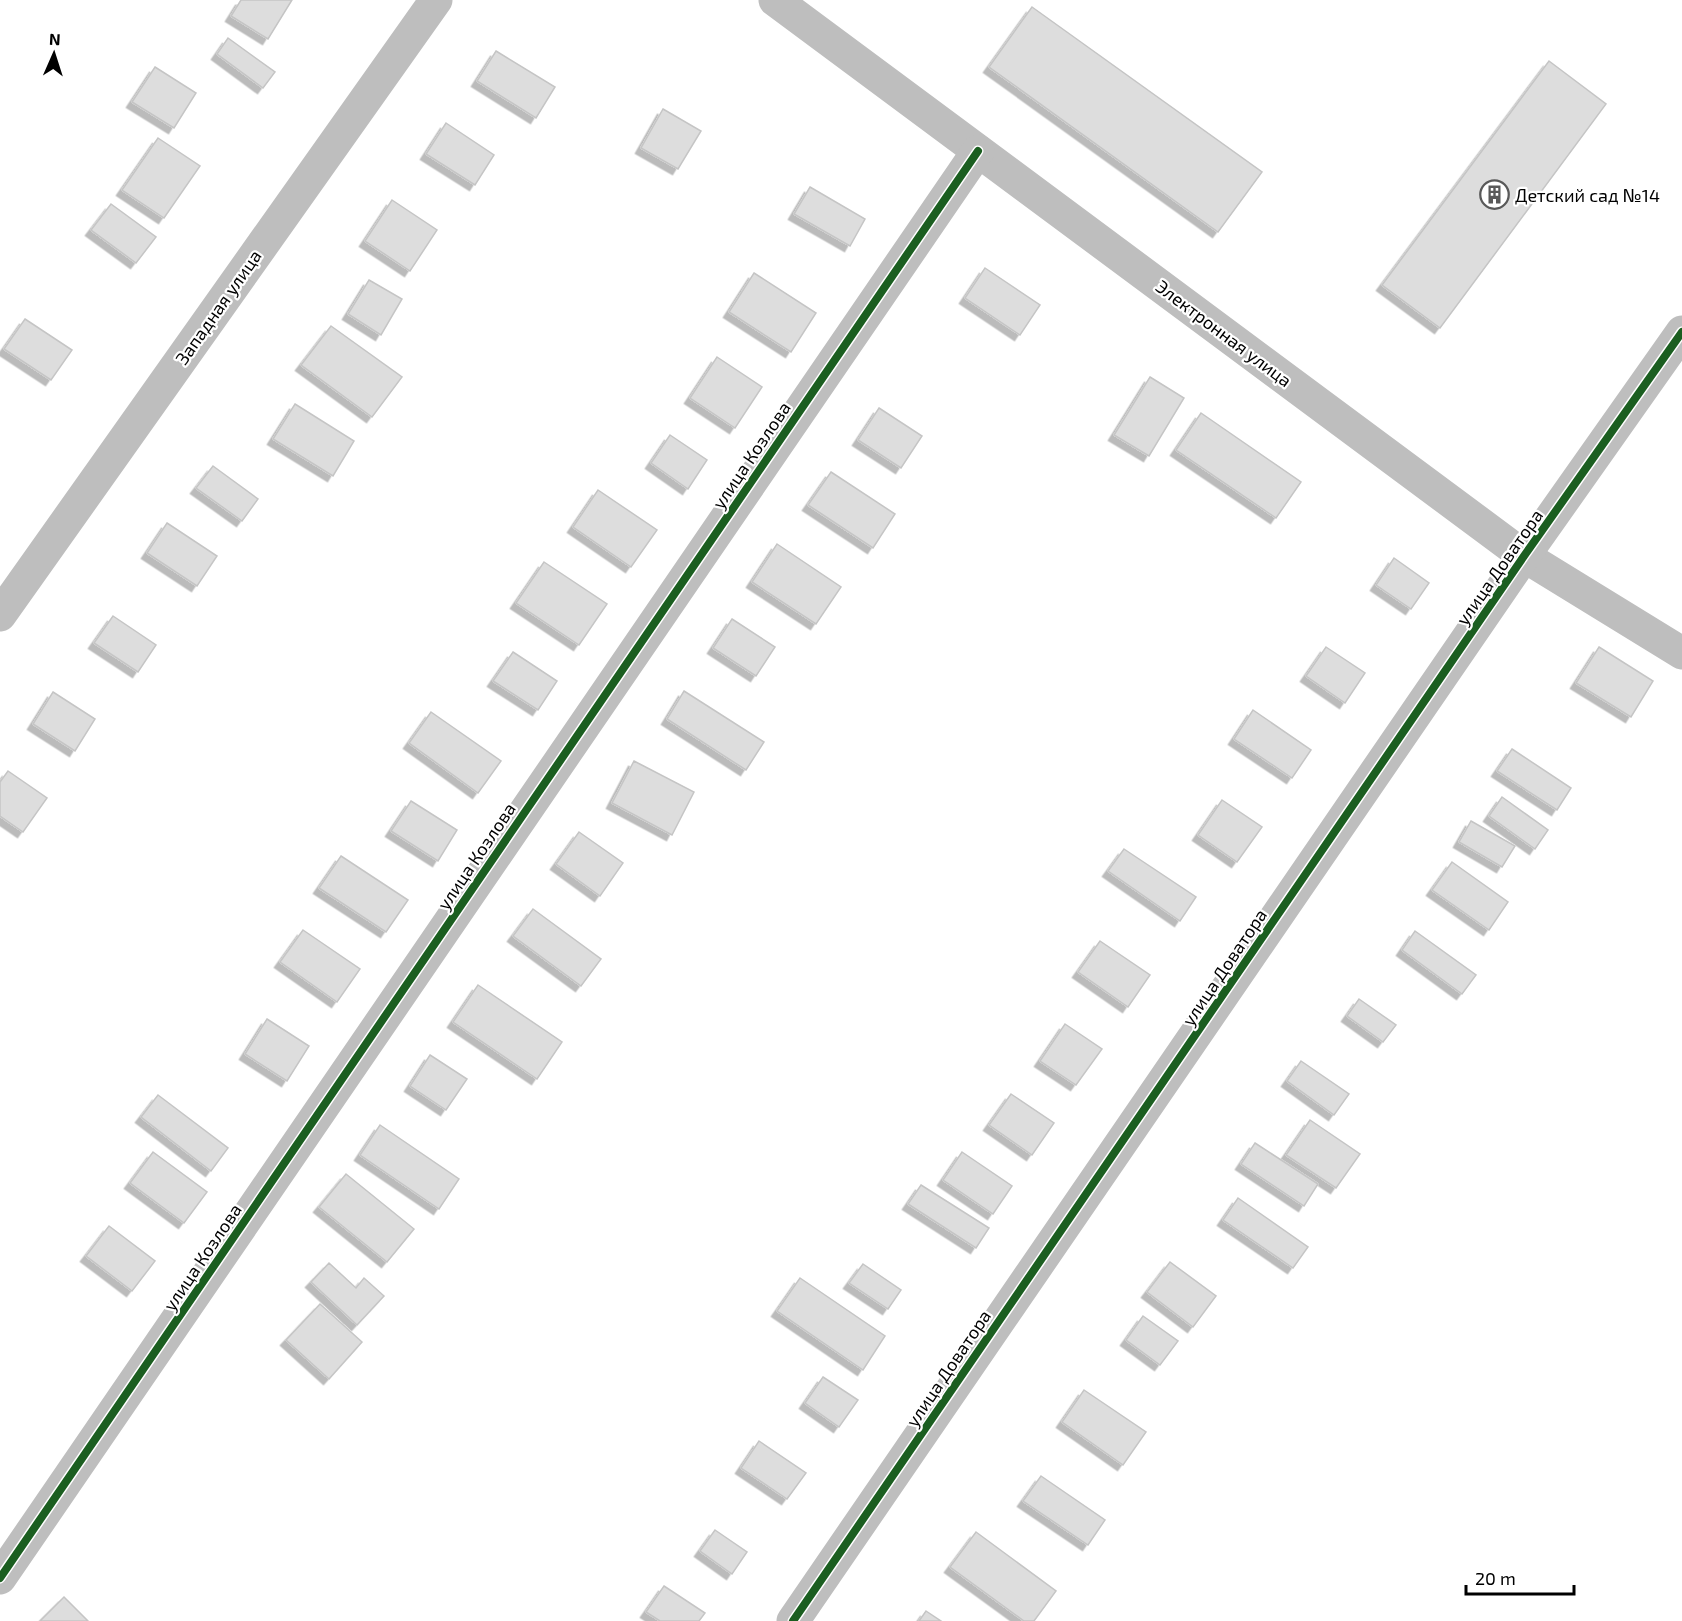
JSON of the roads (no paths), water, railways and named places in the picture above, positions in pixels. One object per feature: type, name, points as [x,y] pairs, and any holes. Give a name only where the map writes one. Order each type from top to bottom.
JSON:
[{"type":"street","name":"Западная улица","points":[[0,615],[436,0]]},
{"type":"street","name":"Электронная улица","points":[[775,0],[1524,556],[1682,653]]},
{"type":"street","name":"улица Козлова","points":[[0,1578],[978,151]]},
{"type":"street","name":"улица Доватора","points":[[793,1621],[1524,556],[1682,332]]},
{"type":"place","name":"Детский сад №14","points":[[1494,195]]}]
